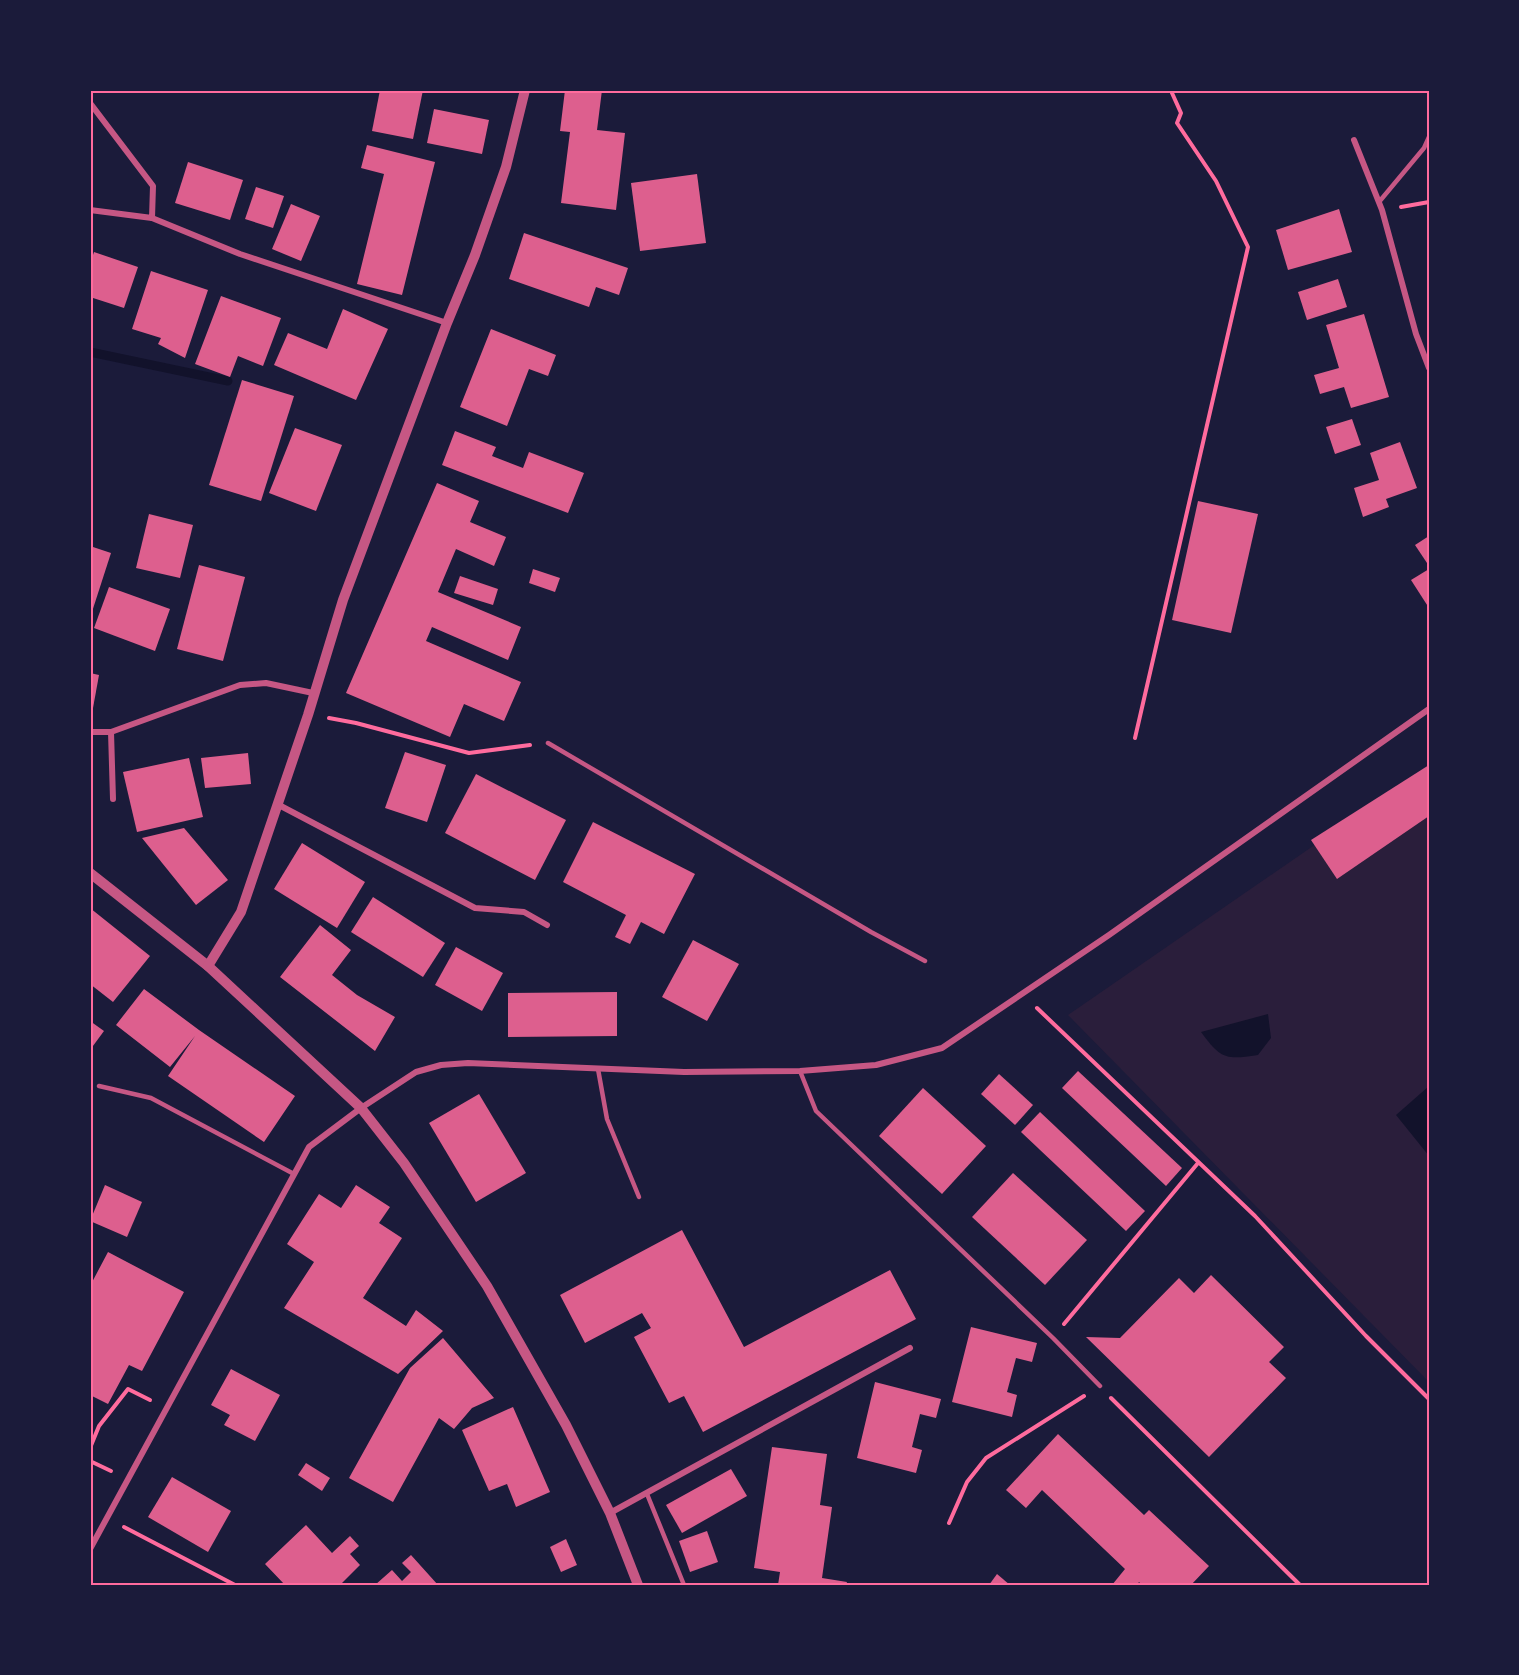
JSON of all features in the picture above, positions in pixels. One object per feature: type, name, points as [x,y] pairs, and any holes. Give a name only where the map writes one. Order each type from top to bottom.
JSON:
[{"type":"street","points":[[208,966],[241,912],[308,715],[343,600],[447,323],[476,255],[506,167],[525,90]]},
{"type":"street","points":[[90,103],[153,186],[152,218]]},
{"type":"street","points":[[1354,140],[1382,210],[1416,334],[1429,368]]},
{"type":"street","points":[[90,210],[152,218],[240,254],[447,323]]},
{"type":"street","points":[[90,732],[111,732],[240,685],[266,683],[313,693]]},
{"type":"street","points":[[90,1549],[309,1147],[361,1108],[416,1072],[441,1065],[479,1063],[684,1072],[800,1071],[876,1065],[942,1048],[1023,994],[1429,709]]},
{"type":"street","points":[[111,732],[113,799]]},
{"type":"street","points":[[277,804],[475,908],[524,912],[547,924]]},
{"type":"street","points":[[90,873],[208,966],[361,1108],[404,1163],[487,1286],[566,1425],[610,1513],[638,1585]]},
{"type":"street","points":[[610,1513],[910,1348]]},
{"type":"lane","points":[[1379,202],[1424,148],[1429,137]]},
{"type":"lane","points":[[548,743],[871,932],[925,961]]},
{"type":"lane","points":[[598,1069],[607,1119],[639,1197]]},
{"type":"lane","points":[[800,1071],[816,1111],[1100,1386]]},
{"type":"lane","points":[[99,1086],[151,1098],[294,1174]]},
{"type":"lane","points":[[647,1494],[684,1585]]},
{"type":"path","points":[[1135,738],[1248,247],[1216,181],[1177,123],[1181,113],[1172,93],[1173,90]]},
{"type":"path","points":[[1382,210],[1429,202]]},
{"type":"path","points":[[308,715],[356,723],[469,753],[548,743]]},
{"type":"path","points":[[1023,994],[1255,1216],[1366,1336],[1429,1399]]},
{"type":"path","points":[[1053,1338],[1198,1163]]},
{"type":"path","points":[[949,1523],[967,1482],[986,1458],[1100,1386],[1300,1585]]},
{"type":"path","points":[[90,1447],[99,1426],[128,1389],[167,1408]]},
{"type":"path","points":[[107,1518],[235,1585]]},
{"type":"shaded area","points":[[1429,766],[1429,1382],[1068,1015]]},
{"type":"shaded area","points":[[1268,1014],[1271,1038],[1258,1055],[1225,1056],[1214,1048],[1201,1032]]},
{"type":"shaded area","points":[[1429,1086],[1429,1156],[1396,1115]]},
{"type":"building","points":[[380,90],[423,90],[413,139],[372,131]]},
{"type":"building","points":[[565,90],[602,90],[597,130],[625,133],[616,210],[561,203],[570,132],[560,131]]},
{"type":"building","points":[[434,109],[489,120],[482,154],[427,143]]},
{"type":"building","points":[[367,145],[435,162],[402,295],[357,284],[384,174],[361,168]]},
{"type":"building","points":[[188,162],[243,180],[230,220],[175,203]]},
{"type":"building","points":[[697,174],[706,243],[640,251],[631,183]]},
{"type":"building","points":[[256,187],[284,196],[273,228],[245,219]]},
{"type":"building","points":[[291,204],[320,216],[301,261],[272,249]]},
{"type":"building","points":[[1339,209],[1352,252],[1288,270],[1276,230]]},
{"type":"building","points":[[524,233],[628,268],[619,295],[596,287],[589,307],[509,279]]},
{"type":"building","points":[[94,252],[138,267],[124,308],[90,297],[90,264]]},
{"type":"building","points":[[151,271],[208,290],[185,358],[158,344],[161,338],[132,329]]},
{"type":"building","points":[[1338,279],[1347,307],[1307,320],[1298,292]]},
{"type":"building","points":[[221,296],[281,318],[263,366],[238,356],[230,377],[195,364]]},
{"type":"building","points":[[343,309],[388,329],[356,400],[274,365],[288,333],[327,349]]},
{"type":"building","points":[[1364,314],[1389,397],[1351,408],[1344,387],[1320,394],[1314,375],[1339,368],[1326,325]]},
{"type":"building","points":[[491,329],[556,355],[548,376],[529,369],[507,426],[460,407]]},
{"type":"building","points":[[242,380],[294,396],[261,501],[209,485]]},
{"type":"building","points":[[1352,419],[1361,445],[1335,454],[1326,427]]},
{"type":"building","points":[[295,428],[342,445],[316,511],[269,493]]},
{"type":"building","points":[[455,431],[496,447],[492,456],[523,468],[529,452],[584,473],[568,513],[442,465]]},
{"type":"building","points":[[1400,442],[1417,488],[1386,499],[1389,507],[1363,517],[1354,488],[1379,480],[1370,453]]},
{"type":"building","points":[[437,483],[479,501],[470,522],[506,537],[494,566],[456,549],[438,592],[521,627],[508,660],[432,627],[426,641],[521,682],[504,721],[464,704],[450,737],[346,693]]},
{"type":"building","points":[[1198,501],[1258,514],[1231,633],[1172,620]]},
{"type":"building","points":[[149,514],[193,525],[180,578],[136,568]]},
{"type":"building","points":[[1429,536],[1429,566],[1415,545]]},
{"type":"building","points":[[90,546],[111,553],[90,618]]},
{"type":"building","points":[[199,565],[245,577],[223,661],[177,649]]},
{"type":"building","points":[[533,569],[560,578],[555,592],[529,583]]},
{"type":"building","points":[[1429,569],[1429,608],[1411,580]]},
{"type":"building","points":[[460,576],[498,589],[493,605],[454,593]]},
{"type":"building","points":[[109,587],[170,609],[155,651],[94,628]]},
{"type":"building","points":[[90,673],[99,675],[91,719],[90,719]]},
{"type":"building","points":[[405,752],[446,765],[427,822],[385,808]]},
{"type":"building","points":[[248,753],[251,784],[205,788],[201,758]]},
{"type":"building","points":[[189,758],[203,817],[137,832],[123,772]]},
{"type":"building","points":[[1429,765],[1429,816],[1337,879],[1311,840]]},
{"type":"building","points":[[476,774],[566,820],[535,880],[445,833]]},
{"type":"building","points":[[593,822],[695,874],[664,934],[641,922],[630,944],[615,937],[626,915],[563,882]]},
{"type":"building","points":[[184,828],[228,880],[196,905],[142,838]]},
{"type":"building","points":[[302,843],[365,882],[337,928],[274,889]]},
{"type":"building","points":[[373,897],[445,943],[423,977],[351,932]]},
{"type":"building","points":[[90,908],[150,956],[113,1002],[90,984]]},
{"type":"building","points":[[320,925],[351,950],[332,975],[357,995],[395,1017],[375,1051],[280,977]]},
{"type":"building","points":[[693,940],[739,964],[707,1021],[662,997]]},
{"type":"building","points":[[456,947],[503,973],[482,1011],[435,985]]},
{"type":"building","points":[[144,989],[295,1096],[264,1142],[168,1076],[195,1036],[170,1067],[116,1025]]},
{"type":"building","points":[[617,992],[617,1036],[508,1037],[508,993]]},
{"type":"building","points":[[90,1021],[104,1031],[90,1050]]},
{"type":"building","points":[[1078,1071],[1182,1168],[1166,1186],[1062,1088]]},
{"type":"building","points":[[999,1074],[1033,1105],[1015,1125],[981,1094]]},
{"type":"building","points":[[923,1088],[986,1146],[942,1194],[879,1136]]},
{"type":"building","points":[[479,1094],[526,1173],[476,1202],[429,1123]]},
{"type":"building","points":[[1040,1112],[1145,1211],[1126,1231],[1021,1132]]},
{"type":"building","points":[[1013,1173],[1087,1240],[1045,1285],[972,1217]]},
{"type":"building","points":[[105,1185],[142,1202],[127,1237],[90,1221]]},
{"type":"building","points":[[356,1185],[390,1207],[379,1223],[402,1238],[363,1298],[406,1326],[416,1310],[443,1331],[398,1374],[284,1308],[314,1262],[287,1244],[319,1194],[341,1208]]},
{"type":"building","points":[[682,1230],[744,1347],[890,1270],[916,1319],[703,1432],[684,1396],[669,1403],[634,1337],[651,1328],[642,1313],[585,1343],[560,1295]]},
{"type":"building","points":[[108,1252],[184,1292],[142,1371],[129,1365],[108,1404],[90,1395],[90,1286]]},
{"type":"building","points":[[1211,1275],[1284,1347],[1269,1362],[1286,1378],[1209,1457],[1086,1337],[1120,1338],[1179,1278],[1194,1293]]},
{"type":"building","points":[[971,1327],[1037,1343],[1032,1362],[1016,1358],[1007,1392],[1017,1395],[1012,1417],[952,1402]]},
{"type":"building","points":[[443,1338],[494,1398],[472,1408],[454,1429],[439,1418],[393,1502],[349,1478],[410,1368]]},
{"type":"building","points":[[231,1369],[280,1395],[255,1441],[224,1425],[230,1415],[211,1405]]},
{"type":"building","points":[[875,1382],[941,1399],[936,1418],[920,1414],[912,1447],[922,1450],[916,1473],[857,1458]]},
{"type":"building","points":[[513,1407],[550,1492],[516,1507],[507,1484],[489,1491],[462,1430]]},
{"type":"building","points":[[1058,1434],[1144,1515],[1149,1510],[1209,1566],[1191,1585],[1142,1585],[1139,1582],[1137,1585],[1112,1585],[1125,1569],[1042,1490],[1026,1508],[1006,1490]]},
{"type":"building","points":[[772,1447],[827,1454],[820,1505],[832,1507],[822,1578],[847,1582],[846,1585],[778,1585],[780,1572],[754,1568]]},
{"type":"building","points":[[306,1463],[330,1478],[322,1491],[298,1475]]},
{"type":"building","points":[[731,1469],[747,1496],[682,1533],[666,1505]]},
{"type":"building","points":[[172,1477],[231,1511],[208,1552],[148,1517]]},
{"type":"building","points":[[306,1525],[332,1553],[350,1536],[359,1546],[350,1554],[360,1565],[340,1585],[285,1585],[265,1564]]},
{"type":"building","points":[[707,1531],[718,1562],[690,1572],[679,1541]]},
{"type":"building","points":[[566,1539],[577,1565],[561,1572],[550,1547]]},
{"type":"building","points":[[411,1555],[438,1585],[375,1585],[392,1570],[402,1581],[411,1572],[402,1563]]},
{"type":"building","points":[[997,1574],[1010,1585],[989,1585]]},
{"type":"waterway","points":[[90,352],[228,381]]}]
